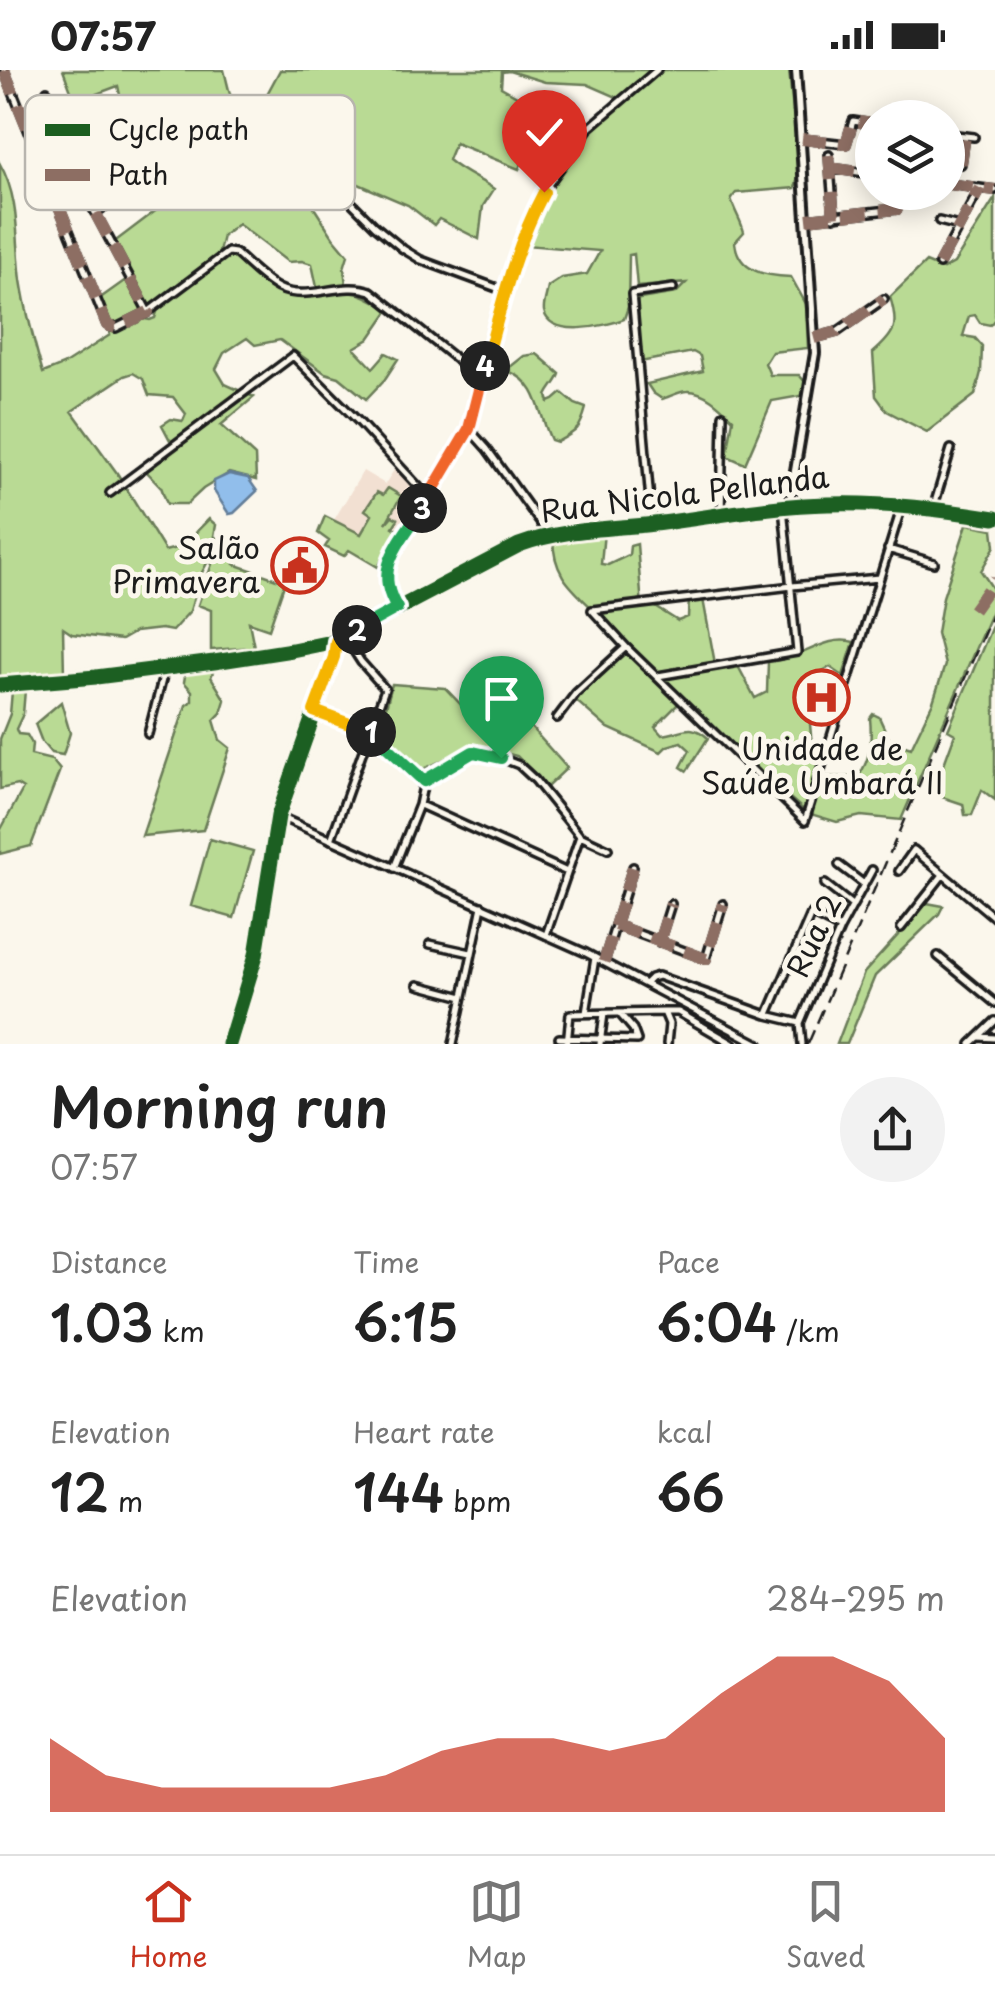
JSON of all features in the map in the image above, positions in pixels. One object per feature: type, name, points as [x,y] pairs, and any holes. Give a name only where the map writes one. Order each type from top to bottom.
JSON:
[{"type":"main road","points":[[786,507],[812,372],[814,338],[796,70]]},
{"type":"main road","name":"Rua Nicola Pellanda","points":[[336,641],[519,545],[549,535],[829,504],[902,506],[995,518]]},
{"type":"main road","points":[[0,686],[164,668],[336,641],[334,657],[278,816],[256,955],[229,1044]]},
{"type":"street","points":[[4,70],[25,122]]},
{"type":"street","points":[[397,608],[386,589],[387,570],[469,429],[505,291],[534,210],[588,129],[657,70]]},
{"type":"street","points":[[47,91],[48,95]]},
{"type":"street","points":[[802,139],[846,144],[855,121]]},
{"type":"street","points":[[965,136],[974,137]]},
{"type":"street","points":[[830,155],[834,218]]},
{"type":"street","points":[[830,168],[855,172]]},
{"type":"street","points":[[965,186],[995,190]]},
{"type":"street","points":[[939,264],[980,188]]},
{"type":"street","points":[[355,206],[403,250],[505,291]]},
{"type":"street","points":[[61,210],[107,325],[116,328],[148,312],[228,252],[235,252],[280,289],[300,294],[351,286],[371,291],[481,379]]},
{"type":"street","points":[[94,210],[148,312]]},
{"type":"street","points":[[95,213],[99,210]]},
{"type":"street","points":[[807,220],[897,210]]},
{"type":"street","points":[[939,222],[959,226]]},
{"type":"street","points":[[652,524],[632,294],[673,288]]},
{"type":"street","points":[[814,338],[836,332],[884,299]]},
{"type":"street","points":[[110,493],[293,356],[429,498]]},
{"type":"street","points":[[722,516],[723,415]]},
{"type":"street","points":[[469,429],[549,535]]},
{"type":"street","points":[[932,509],[951,448]]},
{"type":"street","points":[[880,578],[592,610],[626,648],[805,821],[880,578],[888,549],[902,506]]},
{"type":"street","points":[[656,676],[797,652],[786,507]]},
{"type":"street","points":[[888,549],[934,563]]},
{"type":"street","points":[[331,840],[385,688],[352,648]]},
{"type":"street","points":[[557,718],[576,693],[626,648]]},
{"type":"street","points":[[148,734],[164,668]]},
{"type":"street","points":[[314,711],[371,732],[424,781]]},
{"type":"street","points":[[394,868],[424,781],[473,752],[519,765],[580,836],[608,849]]},
{"type":"street","points":[[419,804],[568,872]]},
{"type":"street","points":[[278,816],[596,958],[759,1044]]},
{"type":"street","points":[[546,935],[580,836]]},
{"type":"street","points":[[900,872],[914,850],[995,918]]},
{"type":"street","points":[[839,865],[864,884]]},
{"type":"street","points":[[604,962],[633,867]]},
{"type":"street","name":"Rua 2","points":[[800,1022],[840,930],[872,870]]},
{"type":"street","points":[[900,928],[943,875]]},
{"type":"street","points":[[825,884],[852,906]]},
{"type":"street","points":[[659,942],[671,904]]},
{"type":"street","points":[[614,924],[706,959],[723,904]]},
{"type":"street","points":[[454,1044],[482,906]]},
{"type":"street","points":[[767,1015],[811,914],[840,930]]},
{"type":"street","points":[[430,944],[472,953]]},
{"type":"street","points":[[938,956],[995,1003]]},
{"type":"street","points":[[586,1013],[596,958]]},
{"type":"street","points":[[646,983],[658,976],[767,1015],[800,1022],[802,1044]]},
{"type":"street","points":[[418,985],[463,997]]},
{"type":"street","points":[[664,1012],[670,1024],[667,1044]]},
{"type":"street","points":[[567,1041],[570,1014],[678,1012],[734,1044]]},
{"type":"street","points":[[600,1041],[604,1014]]},
{"type":"street","points":[[559,1038],[637,1042],[634,1029],[620,1014]]},
{"type":"street","points":[[976,1041],[995,1021]]},
{"type":"street","points":[[976,1041],[995,1038]]},
{"type":"shaded area","points":[[396,467],[422,494],[399,531],[373,516],[361,535],[334,520],[363,471],[385,484]]},
{"type":"green space","points":[[63,70],[224,70],[230,95],[120,95],[118,86],[94,95],[72,95]]},
{"type":"green space","points":[[280,70],[789,70],[799,173],[795,188],[736,193],[731,199],[744,232],[735,242],[742,260],[763,273],[791,277],[806,304],[808,348],[772,352],[765,363],[770,375],[799,375],[806,383],[806,395],[772,401],[745,464],[727,456],[733,419],[724,410],[694,391],[662,399],[647,384],[703,371],[700,356],[693,352],[640,362],[634,300],[676,293],[686,283],[637,287],[634,254],[629,255],[628,307],[624,319],[580,328],[567,328],[548,320],[544,308],[548,287],[562,278],[587,274],[600,251],[524,245],[546,192],[582,140],[626,101],[587,84],[545,82],[502,72],[501,87],[542,110],[519,169],[455,143],[448,160],[494,189],[483,206],[479,239],[439,219],[434,225],[408,205],[355,182],[355,95],[267,95]]},
{"type":"green space","points":[[0,164],[11,191],[23,292],[43,373],[110,335],[99,299],[127,279],[144,319],[155,318],[157,312],[143,300],[113,243],[157,210],[316,210],[348,255],[344,268],[346,285],[319,294],[356,293],[389,310],[369,339],[354,348],[373,368],[386,353],[398,359],[366,399],[280,340],[255,345],[247,338],[224,353],[216,369],[225,384],[254,397],[221,425],[255,456],[256,480],[229,473],[187,504],[167,504],[161,487],[146,471],[148,462],[172,444],[162,425],[171,419],[183,421],[186,414],[173,397],[149,395],[143,379],[133,373],[72,411],[117,473],[165,551],[187,545],[209,519],[216,525],[214,536],[240,551],[234,564],[285,582],[269,629],[249,622],[254,647],[211,650],[211,610],[198,605],[214,558],[211,556],[200,576],[190,611],[172,631],[135,632],[121,640],[72,634],[63,628],[64,675],[0,680]],"holes":[[[238,224],[288,262],[312,264],[318,292],[281,291],[235,254],[218,256],[223,236]]]},
{"type":"green space","points":[[995,198],[995,319],[990,325],[980,323],[975,315],[969,316],[963,336],[975,338],[982,346],[975,395],[927,432],[887,411],[876,396],[873,353],[894,328],[890,297],[926,262],[943,269],[954,263]]},
{"type":"green space","points":[[537,354],[560,374],[547,396],[549,402],[562,393],[586,408],[577,429],[557,442],[551,440],[533,392],[510,372],[510,367],[524,356]]},
{"type":"green space","points":[[388,488],[401,496],[386,523],[392,516],[398,519],[393,527],[399,531],[378,567],[349,550],[344,556],[325,547],[329,541],[318,533],[325,516],[361,534],[372,515],[365,510],[377,492],[383,495]]},
{"type":"green space","points":[[967,524],[993,529],[995,546],[981,571],[995,592],[995,604],[901,820],[861,816],[837,822],[807,813],[680,702],[655,727],[662,735],[691,729],[708,738],[687,771],[681,767],[690,750],[681,742],[661,752],[606,727],[574,699],[627,647],[565,579],[556,561],[553,537],[604,532],[601,564],[608,565],[629,555],[630,546],[637,544],[642,607],[654,606],[678,621],[688,617],[689,600],[703,599],[716,669],[738,666],[755,698],[767,692],[768,662],[831,642],[854,642],[843,676],[830,667],[806,680],[813,757],[821,760],[818,777],[858,777],[868,756],[873,714],[879,717],[890,741],[911,748],[933,702],[945,665],[937,633],[943,597]]},
{"type":"green space","points":[[995,619],[995,800],[982,790],[972,815],[965,815],[963,804],[933,794],[955,734],[948,730]]},
{"type":"green space","points":[[215,667],[211,677],[225,700],[214,720],[220,740],[230,748],[203,830],[142,836],[186,705],[192,701],[192,691],[184,682],[186,670]]},
{"type":"green space","points":[[392,684],[445,688],[468,712],[527,723],[567,768],[547,787],[517,756],[475,745],[422,770],[380,731]]},
{"type":"green space","points":[[25,690],[18,734],[27,735],[32,744],[31,755],[52,760],[60,770],[31,846],[0,854],[0,831],[23,789],[17,785],[0,789],[0,739],[10,714],[12,691]]},
{"type":"green space","points":[[61,702],[70,733],[63,755],[51,753],[35,724]]},
{"type":"green space","points":[[210,839],[253,851],[234,918],[191,906]]},
{"type":"green space","points":[[927,903],[943,906],[875,976],[847,1044],[837,1044],[864,973]]},
{"type":"water","points":[[229,474],[248,478],[257,491],[229,514],[214,491],[214,481]]},
{"type":"railway","points":[[808,1044],[995,608]]},
{"type":"marked path","points":[[4,70],[25,122]]},
{"type":"marked path","points":[[47,91],[48,95]]},
{"type":"marked path","points":[[802,139],[846,144],[855,121]]},
{"type":"marked path","points":[[829,155],[834,218]]},
{"type":"marked path","points":[[830,168],[855,172]]},
{"type":"marked path","points":[[965,186],[995,190]]},
{"type":"marked path","points":[[939,264],[980,188]]},
{"type":"marked path","points":[[61,210],[107,325],[116,328],[148,312],[94,210]]},
{"type":"marked path","points":[[807,219],[888,210]]},
{"type":"marked path","points":[[814,338],[837,332],[884,299]]},
{"type":"marked path","points":[[973,610],[995,579]]},
{"type":"marked path","points":[[604,962],[633,867]]},
{"type":"marked path","points":[[659,942],[671,904]]},
{"type":"marked path","points":[[615,925],[706,959],[723,904]]},
{"type":"cycle path","points":[[0,685],[214,662],[336,641],[519,545],[569,533],[828,504],[912,507],[995,518]]},
{"type":"cycle path","points":[[229,1044],[256,955],[278,816],[334,657],[336,641]]},
{"type":"place","name":"Salão Primavera","points":[[299,566]]},
{"type":"place","name":"Unidade de Saúde Umbará II","points":[[822,697]]},
{"type":"route","points":[[501,758],[473,752],[424,781],[371,732],[314,711],[336,641],[397,608],[386,589],[391,558],[469,429],[505,291],[544,192]]}]
